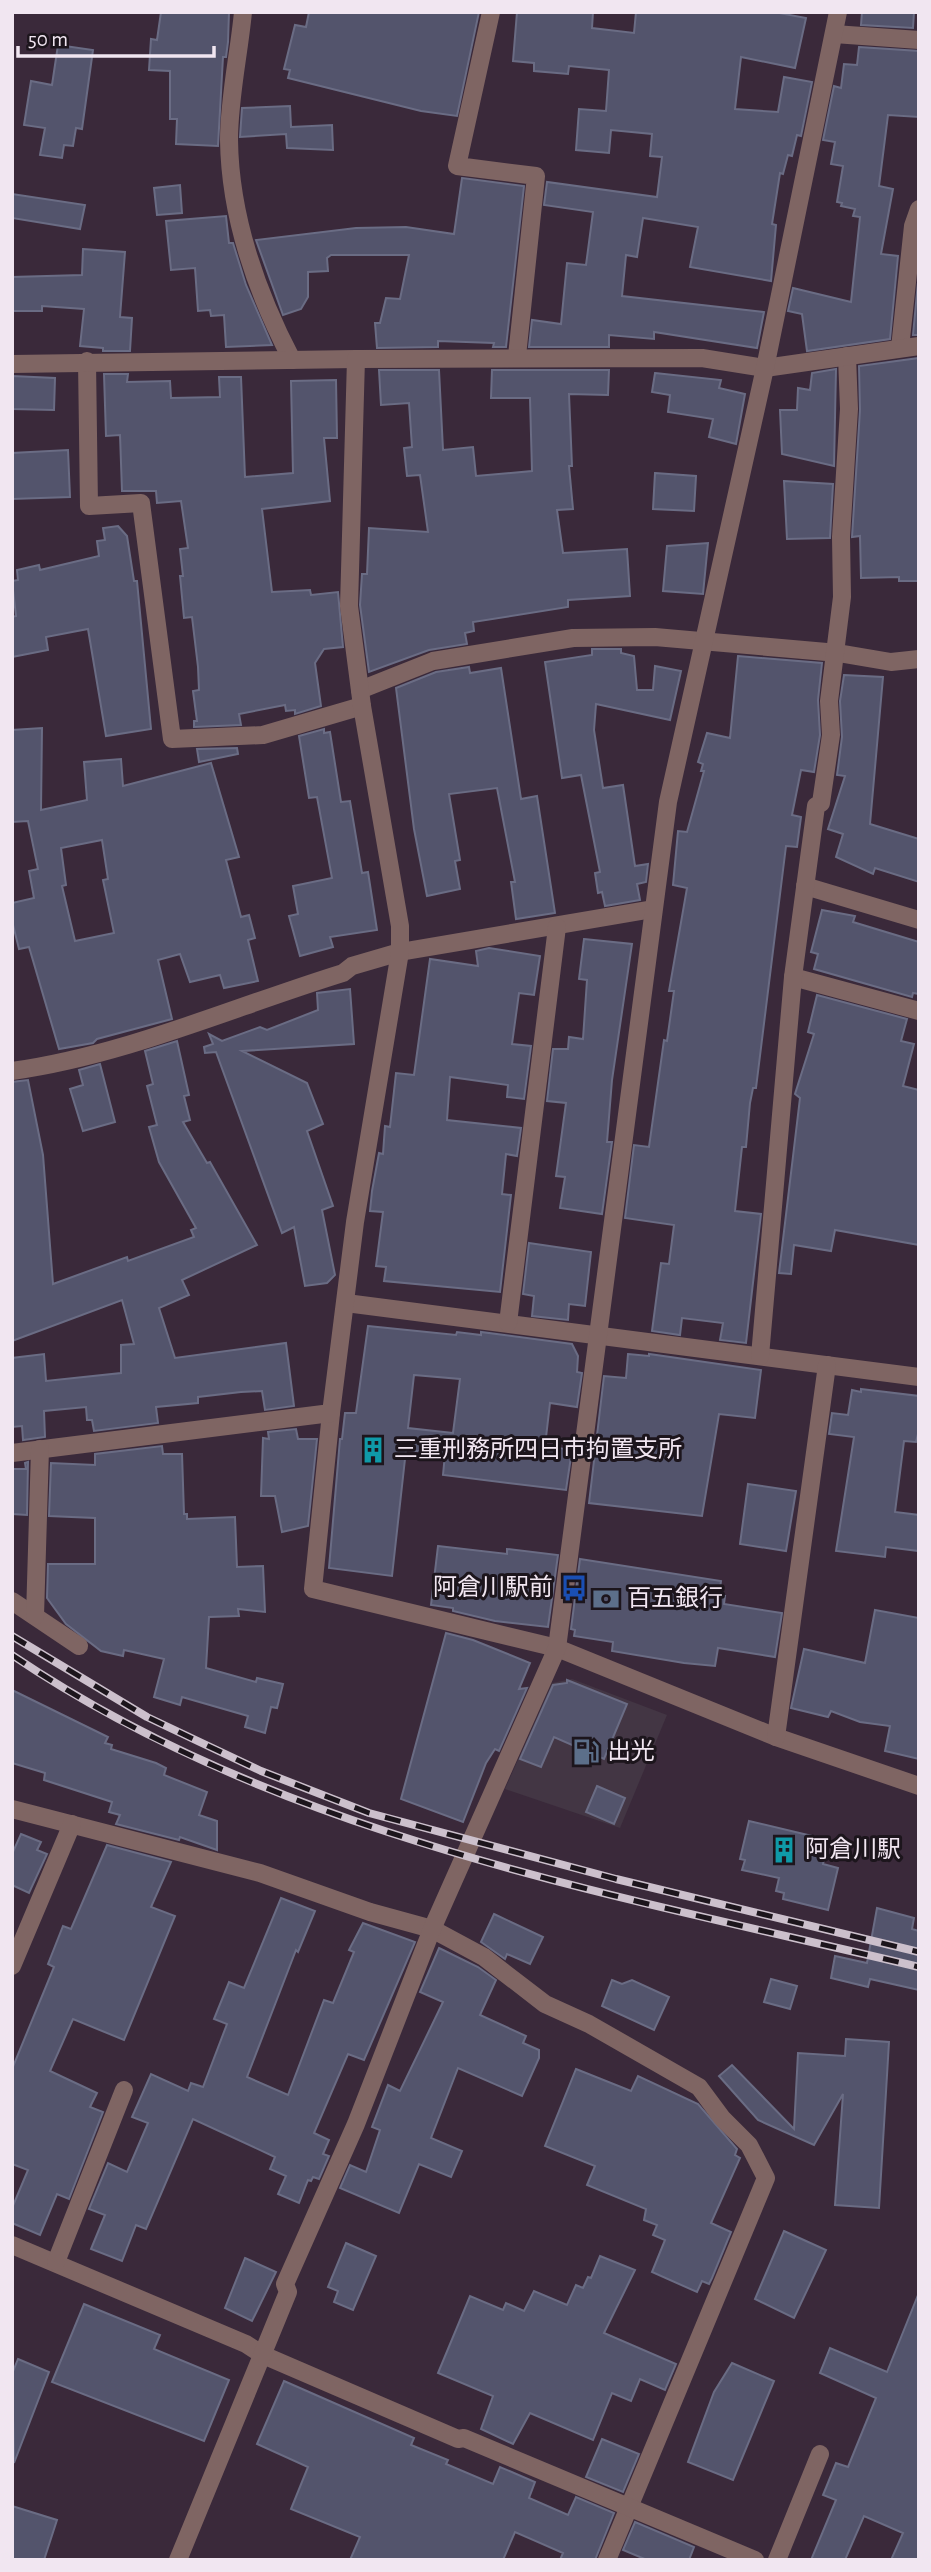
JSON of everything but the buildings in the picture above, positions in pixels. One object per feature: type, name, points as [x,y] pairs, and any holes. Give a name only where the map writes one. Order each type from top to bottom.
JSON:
[{"type":"street","points":[[243,12],[229,141],[236,211],[258,290],[292,360]]},
{"type":"street","points":[[491,12],[457,166],[536,176],[517,356]]},
{"type":"street","points":[[177,2560],[288,2292],[285,2284],[356,2124],[432,1929],[557,1648],[668,802],[765,368],[838,12]]},
{"type":"street","points":[[834,34],[919,40]]},
{"type":"street","points":[[900,348],[914,226],[919,209]]},
{"type":"street","points":[[12,364],[87,361],[509,359],[517,356],[702,358],[765,368],[919,346]]},
{"type":"street","points":[[760,1356],[793,977],[816,806],[821,803],[831,735],[829,701],[838,653],[849,409],[846,356]]},
{"type":"street","points":[[356,359],[349,606],[361,698],[400,926],[400,952],[355,1222],[346,1303],[338,1343],[313,1589],[557,1648],[776,1737],[919,1786]]},
{"type":"street","points":[[87,361],[89,506],[141,503],[172,739],[263,735],[361,698],[433,661],[573,638],[706,641],[838,653],[891,662],[919,659]]},
{"type":"street","points":[[805,886],[919,920]]},
{"type":"street","points":[[12,1071],[44,1067],[183,1028],[343,974],[352,966],[400,952],[653,909]]},
{"type":"street","points":[[508,1323],[557,927]]},
{"type":"street","points":[[793,977],[919,1011]]},
{"type":"street","points":[[346,1303],[919,1377]]},
{"type":"street","points":[[776,1737],[827,1365]]},
{"type":"street","points":[[12,1453],[331,1413]]},
{"type":"street","points":[[35,1616],[40,1449]]},
{"type":"street","points":[[12,1601],[79,1646]]},
{"type":"street","points":[[12,1809],[260,1873],[370,1912],[432,1929],[484,1957],[545,2004],[589,2024],[699,2087],[722,2118],[749,2144],[766,2178],[607,2560]]},
{"type":"street","points":[[12,1966],[72,1824]]},
{"type":"street","points":[[56,2262],[124,2090]]},
{"type":"street","points":[[12,2245],[118,2288],[121,2293],[246,2344],[262,2355],[458,2439],[464,2438],[755,2560]]},
{"type":"street","points":[[777,2560],[820,2454]]},
{"type":"shaded area","name":"出光","points":[[572,1679],[667,1715],[620,1828],[505,1789],[552,1683]]},
{"type":"railway","points":[[12,1636],[147,1717],[261,1771],[369,1813],[616,1879],[919,1952]]},
{"type":"railway","points":[[12,1655],[115,1718],[224,1770],[335,1814],[450,1852],[567,1884],[919,1967]]},
{"type":"place","name":"三重刑務所四日市拘置支所","points":[[373,1450]]},
{"type":"place","name":"阿倉川駅前","points":[[574,1588]]},
{"type":"place","name":"百五銀行","points":[[606,1599]]},
{"type":"place","name":"出光","points":[[586,1752]]},
{"type":"place","name":"阿倉川駅","points":[[784,1850]]}]
